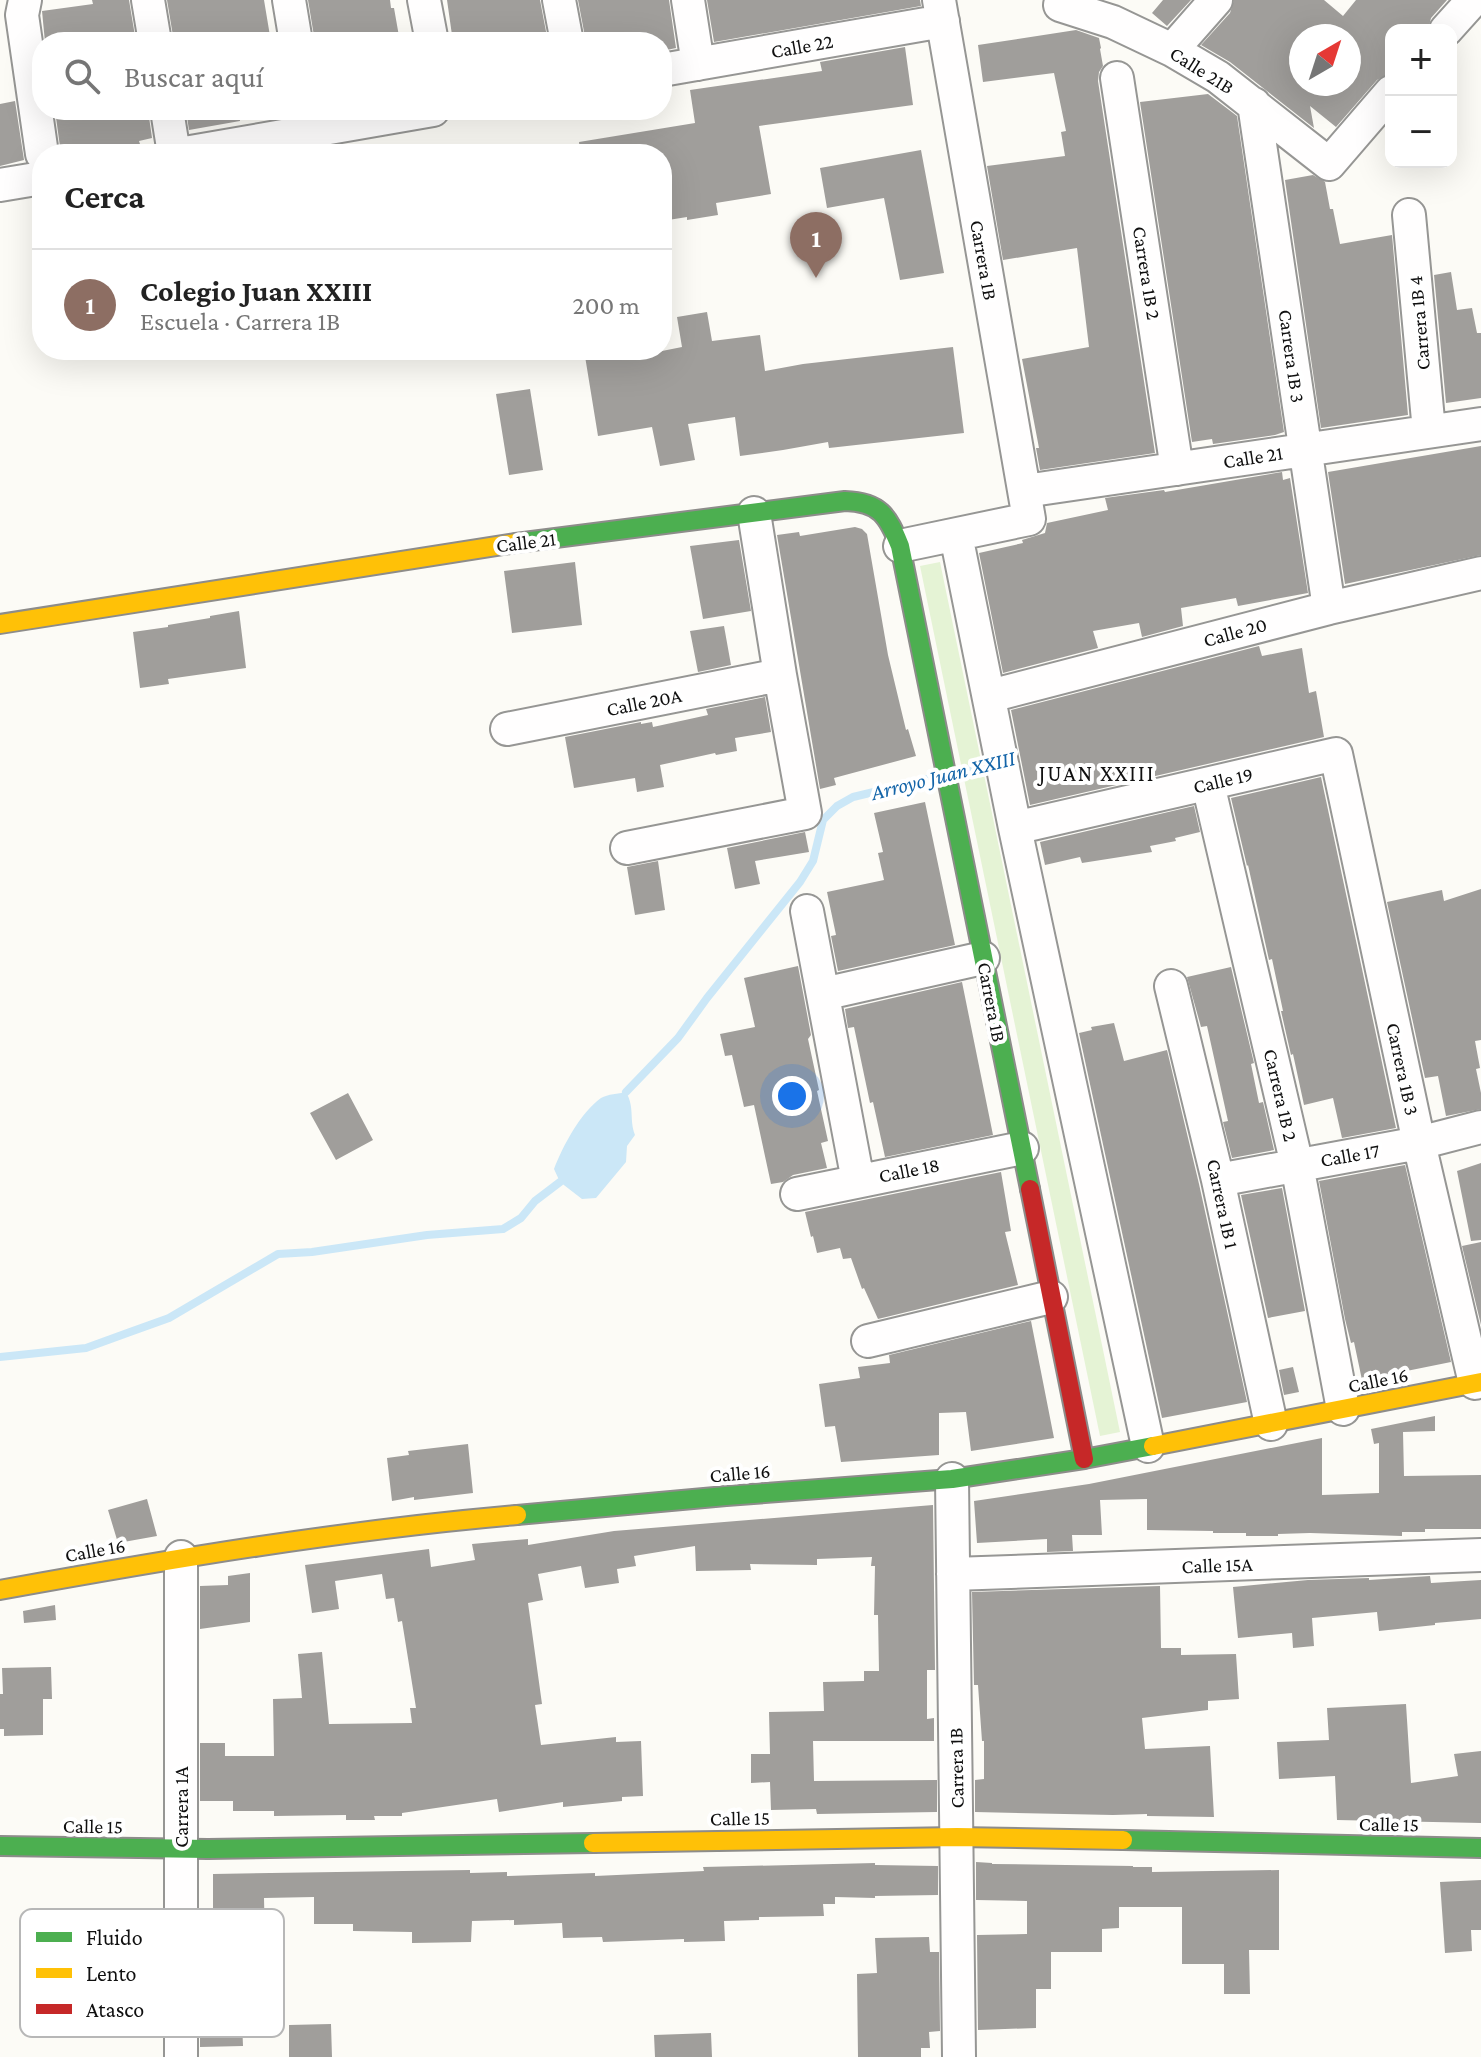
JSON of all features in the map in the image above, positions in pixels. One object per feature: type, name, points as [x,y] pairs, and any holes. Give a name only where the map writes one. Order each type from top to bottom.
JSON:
[{"type":"street","points":[[25,0],[22,15],[32,84]]},
{"type":"street","points":[[148,0],[153,32]]},
{"type":"street","points":[[289,0],[294,32]]},
{"type":"street","points":[[424,0],[430,32]]},
{"type":"street","points":[[559,0],[565,32]]},
{"type":"street","points":[[688,0],[698,64]]},
{"type":"street","points":[[1172,50],[1216,0]]},
{"type":"street","points":[[1451,24],[1473,0]]},
{"type":"street","name":"Calle 21B","points":[[1062,3],[1113,22],[1172,50],[1218,77],[1329,164],[1388,96]]},
{"type":"street","name":"Calle 22","points":[[672,68],[941,11]]},
{"type":"street","name":"Carrera 1B","points":[[941,11],[1027,505]]},
{"type":"street","name":"Carrera 1B 2","points":[[1117,78],[1177,469]]},
{"type":"street","name":"Carrera 1B 3","points":[[1254,104],[1329,608]]},
{"type":"street","points":[[37,120],[41,144]]},
{"type":"street","points":[[169,120],[175,144]]},
{"type":"street","points":[[216,144],[308,120]]},
{"type":"street","points":[[0,185],[32,180]]},
{"type":"street","name":"Carrera 1B 4","points":[[1409,215],[1429,431]]},
{"type":"street","name":"Calle 21","points":[[0,624],[472,549],[845,501],[862,500],[889,518],[900,546],[956,535],[1027,505],[1177,469],[1481,424]]},
{"type":"street","points":[[627,848],[805,813],[754,513]]},
{"type":"street","points":[[956,535],[1015,828],[1148,1446]]},
{"type":"street","name":"Carrera 1B","points":[[900,546],[1084,1459]]},
{"type":"street","name":"Calle 20","points":[[990,696],[1329,608],[1481,573]]},
{"type":"street","name":"Calle 20A","points":[[507,729],[780,675]]},
{"type":"street","name":"Carrera 1B 3","points":[[1336,754],[1419,1143],[1478,1382]]},
{"type":"street","name":"Calle 19","points":[[1015,828],[1336,754]]},
{"type":"street","name":"Carrera 1B 2","points":[[1208,784],[1297,1165],[1343,1409]]},
{"type":"street","points":[[807,911],[858,1181]]},
{"type":"street","points":[[823,994],[983,958]]},
{"type":"street","name":"Carrera 1B 1","points":[[1171,986],[1218,1180],[1271,1424]]},
{"type":"street","name":"Calle 17","points":[[1218,1180],[1419,1143],[1481,1127]]},
{"type":"street","name":"Calle 18","points":[[797,1194],[1022,1148]]},
{"type":"street","points":[[868,1341],[1051,1297]]},
{"type":"street","name":"Calle 16","points":[[0,1590],[181,1557],[446,1521],[952,1479],[1084,1459],[1478,1382]]},
{"type":"street","name":"Carrera 1B","points":[[952,1479],[959,2057]]},
{"type":"street","name":"Calle 15A","points":[[953,1574],[1481,1555]]},
{"type":"street","name":"Carrera 1A","points":[[181,1557],[181,1909]]},
{"type":"street","name":"Calle 15","points":[[0,1846],[181,1849],[957,1837],[1481,1848]]},
{"type":"green space","points":[[940,562],[1120,1432],[1100,1436],[920,566]]},
{"type":"water","points":[[626,1092],[635,1135],[627,1146],[626,1162],[596,1198],[582,1199],[560,1182],[554,1169],[573,1130],[593,1104],[604,1097]]},
{"type":"building","points":[[92,0],[129,0],[134,32],[44,32],[42,11],[93,4]]},
{"type":"building","points":[[167,0],[264,0],[269,32],[172,32]]},
{"type":"building","points":[[308,0],[390,0],[398,32],[313,32]]},
{"type":"building","points":[[447,0],[540,0],[546,32],[452,32]]},
{"type":"building","points":[[578,0],[669,0],[676,48],[672,49],[672,32],[584,32]]},
{"type":"building","points":[[707,0],[920,0],[921,6],[714,42]]},
{"type":"building","points":[[1163,0],[1191,0],[1167,26],[1152,13]]},
{"type":"building","points":[[1234,0],[1324,0],[1343,16],[1356,0],[1447,0],[1430,24],[1385,24],[1385,76],[1377,80],[1336,127],[1310,106],[1314,128],[1230,62],[1201,45],[1230,13]]},
{"type":"building","points":[[1076,30],[1099,38],[1101,48],[1103,66],[1098,81],[1155,453],[1040,470],[1036,448],[1039,448],[1022,359],[1089,347],[1077,248],[1003,260],[987,166],[1065,156],[1061,132],[1066,131],[1054,73],[983,82],[978,45]]},
{"type":"building","points":[[905,47],[913,105],[759,126],[771,194],[716,203],[718,215],[672,219],[672,144],[579,144],[695,123],[690,90],[822,71],[820,62]]},
{"type":"building","points":[[1208,94],[1237,116],[1284,432],[1213,444],[1212,439],[1192,442],[1140,102]]},
{"type":"building","points":[[15,101],[24,160],[0,166],[0,104]]},
{"type":"building","points":[[56,120],[149,120],[152,138],[139,141],[140,144],[60,144]]},
{"type":"building","points":[[188,120],[240,120],[240,121],[189,130]]},
{"type":"building","points":[[921,150],[944,273],[900,280],[884,198],[827,208],[820,168]]},
{"type":"building","points":[[1313,175],[1325,182],[1340,244],[1392,235],[1408,415],[1321,428],[1285,180]]},
{"type":"building","points":[[1451,272],[1457,310],[1472,308],[1477,333],[1481,333],[1481,398],[1446,403],[1434,275]]},
{"type":"building","points":[[707,312],[712,341],[760,335],[765,371],[953,347],[964,433],[829,448],[828,442],[740,456],[735,417],[688,424],[695,460],[660,466],[652,427],[598,436],[586,360],[672,360],[672,349],[682,347],[677,317]]},
{"type":"building","points":[[530,389],[543,470],[509,475],[496,394]]},
{"type":"building","points":[[1481,446],[1481,555],[1345,584],[1328,472]]},
{"type":"building","points":[[1282,472],[1283,480],[1290,478],[1308,593],[1238,606],[1236,598],[1181,608],[1183,626],[1142,637],[1139,623],[1093,631],[1098,648],[1003,673],[979,553],[1023,543],[1022,540],[1045,533],[1047,523],[1108,510],[1105,498],[1165,492]]},
{"type":"building","points":[[855,527],[867,534],[888,655],[906,730],[916,756],[834,778],[836,785],[820,789],[777,535],[799,532],[800,536]]},
{"type":"building","points":[[739,540],[751,611],[703,619],[690,546]]},
{"type":"building","points":[[575,562],[582,625],[512,633],[504,571]]},
{"type":"building","points":[[239,611],[246,668],[168,679],[169,684],[140,688],[133,632]]},
{"type":"building","points":[[724,626],[731,665],[698,672],[690,631]]},
{"type":"building","points":[[1259,646],[1262,656],[1302,648],[1309,693],[1316,691],[1324,737],[1030,805],[1011,710]]},
{"type":"building","points":[[765,697],[771,732],[735,738],[737,751],[660,765],[664,787],[637,792],[635,778],[574,788],[565,737],[641,722],[652,722],[653,727],[708,715],[706,709]]},
{"type":"building","points":[[1321,777],[1396,1128],[1342,1138],[1333,1098],[1304,1105],[1272,959],[1269,960],[1231,798]]},
{"type":"building","points":[[925,802],[955,945],[838,971],[831,936],[836,935],[827,892],[884,880],[878,853],[883,852],[874,813]]},
{"type":"building","points":[[1194,806],[1200,832],[1150,846],[1152,852],[1082,863],[1080,857],[1045,865],[1040,842]]},
{"type":"building","points":[[805,832],[809,852],[755,861],[760,884],[735,889],[727,848]]},
{"type":"building","points":[[658,861],[665,910],[635,915],[627,867]]},
{"type":"building","points":[[1481,889],[1481,1040],[1475,1041],[1480,1068],[1476,1069],[1481,1109],[1446,1116],[1438,1076],[1425,1078],[1387,902],[1442,890],[1444,901]]},
{"type":"building","points":[[798,966],[811,1035],[808,1039],[828,1141],[821,1143],[827,1168],[793,1175],[783,1182],[771,1184],[754,1105],[744,1107],[732,1055],[725,1056],[720,1034],[755,1027],[744,978]]},
{"type":"building","points":[[1231,967],[1254,1063],[1251,1064],[1259,1103],[1263,1102],[1274,1150],[1232,1158],[1223,1122],[1228,1121],[1207,1026],[1201,1027],[1187,977]]},
{"type":"building","points":[[962,982],[993,1135],[885,1157],[854,1027],[848,1028],[845,1009]]},
{"type":"building","points":[[1114,1023],[1124,1061],[1167,1050],[1247,1402],[1162,1418],[1079,1033],[1092,1030],[1091,1027]]},
{"type":"building","points":[[348,1093],[373,1140],[336,1160],[310,1113]]},
{"type":"building","points":[[1481,1163],[1481,1240],[1471,1241],[1457,1171]]},
{"type":"building","points":[[1405,1165],[1451,1362],[1362,1380],[1354,1342],[1351,1343],[1345,1319],[1319,1181]]},
{"type":"building","points":[[1001,1172],[1011,1231],[1005,1232],[1018,1285],[878,1319],[862,1289],[851,1258],[843,1259],[840,1248],[817,1253],[805,1212]]},
{"type":"building","points":[[1282,1188],[1305,1311],[1268,1318],[1241,1195]]},
{"type":"building","points":[[1481,1242],[1481,1325],[1462,1246]]},
{"type":"building","points":[[1031,1321],[1054,1438],[971,1451],[966,1412],[939,1413],[939,1455],[841,1462],[835,1426],[825,1427],[819,1384],[860,1378],[858,1367],[890,1363],[889,1355]]},
{"type":"building","points":[[1293,1367],[1299,1392],[1284,1395],[1279,1370]]},
{"type":"building","points":[[1435,1416],[1435,1431],[1403,1432],[1404,1476],[1481,1475],[1481,1529],[1425,1529],[1425,1532],[1402,1532],[1402,1536],[1310,1533],[1246,1536],[1246,1533],[1213,1531],[1147,1530],[1147,1499],[1100,1500],[1102,1535],[1072,1535],[1073,1551],[1047,1552],[1047,1539],[977,1543],[974,1501],[1089,1484],[1322,1438],[1322,1495],[1379,1493],[1379,1443],[1374,1444],[1371,1429]]},
{"type":"building","points":[[468,1444],[473,1493],[392,1501],[387,1458],[409,1455],[408,1451]]},
{"type":"building","points":[[147,1499],[157,1536],[118,1543],[108,1510]]},
{"type":"building","points":[[933,1505],[935,1670],[927,1670],[927,1719],[934,1718],[934,1741],[813,1741],[814,1781],[937,1780],[937,1812],[817,1814],[816,1809],[771,1810],[770,1782],[751,1783],[751,1754],[770,1754],[769,1712],[824,1711],[823,1682],[864,1681],[864,1671],[879,1671],[878,1615],[874,1615],[875,1566],[871,1566],[872,1557],[817,1559],[817,1565],[750,1564],[751,1570],[696,1571],[695,1546],[634,1556],[636,1566],[617,1569],[619,1583],[585,1588],[581,1566],[538,1574],[543,1600],[528,1603],[542,1704],[535,1705],[541,1745],[616,1737],[616,1742],[641,1741],[643,1796],[563,1807],[563,1802],[499,1812],[497,1799],[402,1813],[402,1816],[374,1816],[375,1820],[346,1820],[346,1815],[274,1816],[274,1811],[233,1811],[233,1801],[200,1801],[200,1743],[225,1743],[225,1756],[274,1756],[273,1699],[302,1698],[298,1654],[322,1652],[329,1724],[412,1723],[410,1708],[416,1708],[402,1621],[398,1622],[394,1598],[386,1599],[382,1574],[335,1581],[339,1609],[312,1613],[305,1565],[429,1549],[431,1567],[475,1560],[472,1544],[528,1539],[528,1545],[614,1531]]},
{"type":"building","points":[[250,1573],[250,1622],[200,1629],[200,1586],[228,1585],[228,1576]]},
{"type":"building","points":[[1430,1576],[1431,1583],[1481,1580],[1481,1619],[1379,1631],[1377,1612],[1312,1618],[1314,1646],[1293,1648],[1292,1633],[1238,1638],[1233,1587],[1308,1580]]},
{"type":"building","points":[[1160,1586],[1161,1648],[1181,1648],[1181,1655],[1236,1654],[1239,1699],[1208,1701],[1208,1710],[1142,1718],[1145,1749],[1210,1746],[1214,1817],[975,1812],[975,1780],[984,1779],[984,1741],[978,1685],[974,1685],[972,1592]]},
{"type":"building","points":[[55,1605],[56,1620],[24,1623],[23,1611]]},
{"type":"building","points":[[51,1667],[52,1699],[43,1699],[43,1735],[4,1736],[4,1729],[0,1729],[2,1668]]},
{"type":"building","points":[[1406,1704],[1411,1783],[1458,1776],[1454,1754],[1481,1751],[1481,1823],[1337,1820],[1335,1776],[1279,1779],[1277,1742],[1329,1740],[1327,1708]]},
{"type":"building","points":[[976,1862],[1152,1867],[1152,1872],[1279,1870],[1279,1950],[1249,1950],[1250,1994],[1224,1994],[1224,1964],[1182,1964],[1182,1907],[1119,1907],[1119,1928],[1102,1929],[1102,1952],[1051,1952],[1051,1989],[1036,1989],[1036,2028],[978,2030],[977,1935],[1027,1934],[1027,1901],[976,1900]]},
{"type":"building","points":[[875,1863],[938,1866],[938,1895],[835,1897],[835,1904],[823,1904],[824,1916],[724,1921],[725,1941],[684,1942],[684,1939],[603,1942],[602,1937],[563,1938],[562,1923],[514,1925],[514,1920],[472,1921],[471,1942],[412,1943],[412,1932],[353,1931],[353,1924],[314,1924],[314,1897],[264,1898],[264,1909],[213,1909],[213,1874],[470,1870],[470,1873],[507,1872],[507,1876],[595,1873],[595,1876],[704,1871],[703,1867]]},
{"type":"building","points":[[1481,1880],[1481,1930],[1471,1930],[1472,1951],[1445,1953],[1440,1882]]},
{"type":"building","points":[[929,1937],[930,1952],[939,1952],[940,2031],[929,2032],[930,2048],[921,2048],[921,2057],[858,2057],[857,1974],[877,1973],[875,1938]]},
{"type":"building","points":[[331,2024],[332,2057],[289,2057],[289,2025]]},
{"type":"building","points":[[711,2033],[712,2057],[655,2057],[654,2035]]},
{"type":"building","points":[[200,2037],[243,2037],[243,2046],[200,2047]]},
{"type":"waterway","name":"Arroyo Juan XXIII","points":[[957,772],[994,762]]},
{"type":"waterway","name":"Arroyo Juan XXIII","points":[[626,1092],[678,1038],[800,882],[813,861],[823,820],[837,806],[853,797],[932,778]]},
{"type":"waterway","points":[[0,1357],[86,1348],[169,1318],[278,1254],[427,1235],[503,1229],[521,1218],[535,1201],[560,1182]]},
{"type":"traffic: fast","points":[[516,543],[845,501],[867,504],[887,519],[900,546],[1030,1189]]},
{"type":"traffic: fast","points":[[517,1515],[952,1479],[1153,1446]]},
{"type":"traffic: fast","points":[[1123,1840],[1481,1848]]},
{"type":"traffic: fast","points":[[0,1846],[208,1849],[593,1843]]},
{"type":"traffic: slow","points":[[0,624],[516,543]]},
{"type":"traffic: slow","points":[[1153,1446],[1481,1382]]},
{"type":"traffic: slow","points":[[0,1590],[257,1546],[517,1515]]},
{"type":"traffic: slow","points":[[593,1843],[957,1837],[1123,1840]]},
{"type":"traffic: jam","points":[[1030,1189],[1084,1459]]},
{"type":"place","name":"Colegio Juan XXIII","points":[[816,278]]},
{"type":"district","name":"JUAN XXIII","points":[[1097,773]]}]
